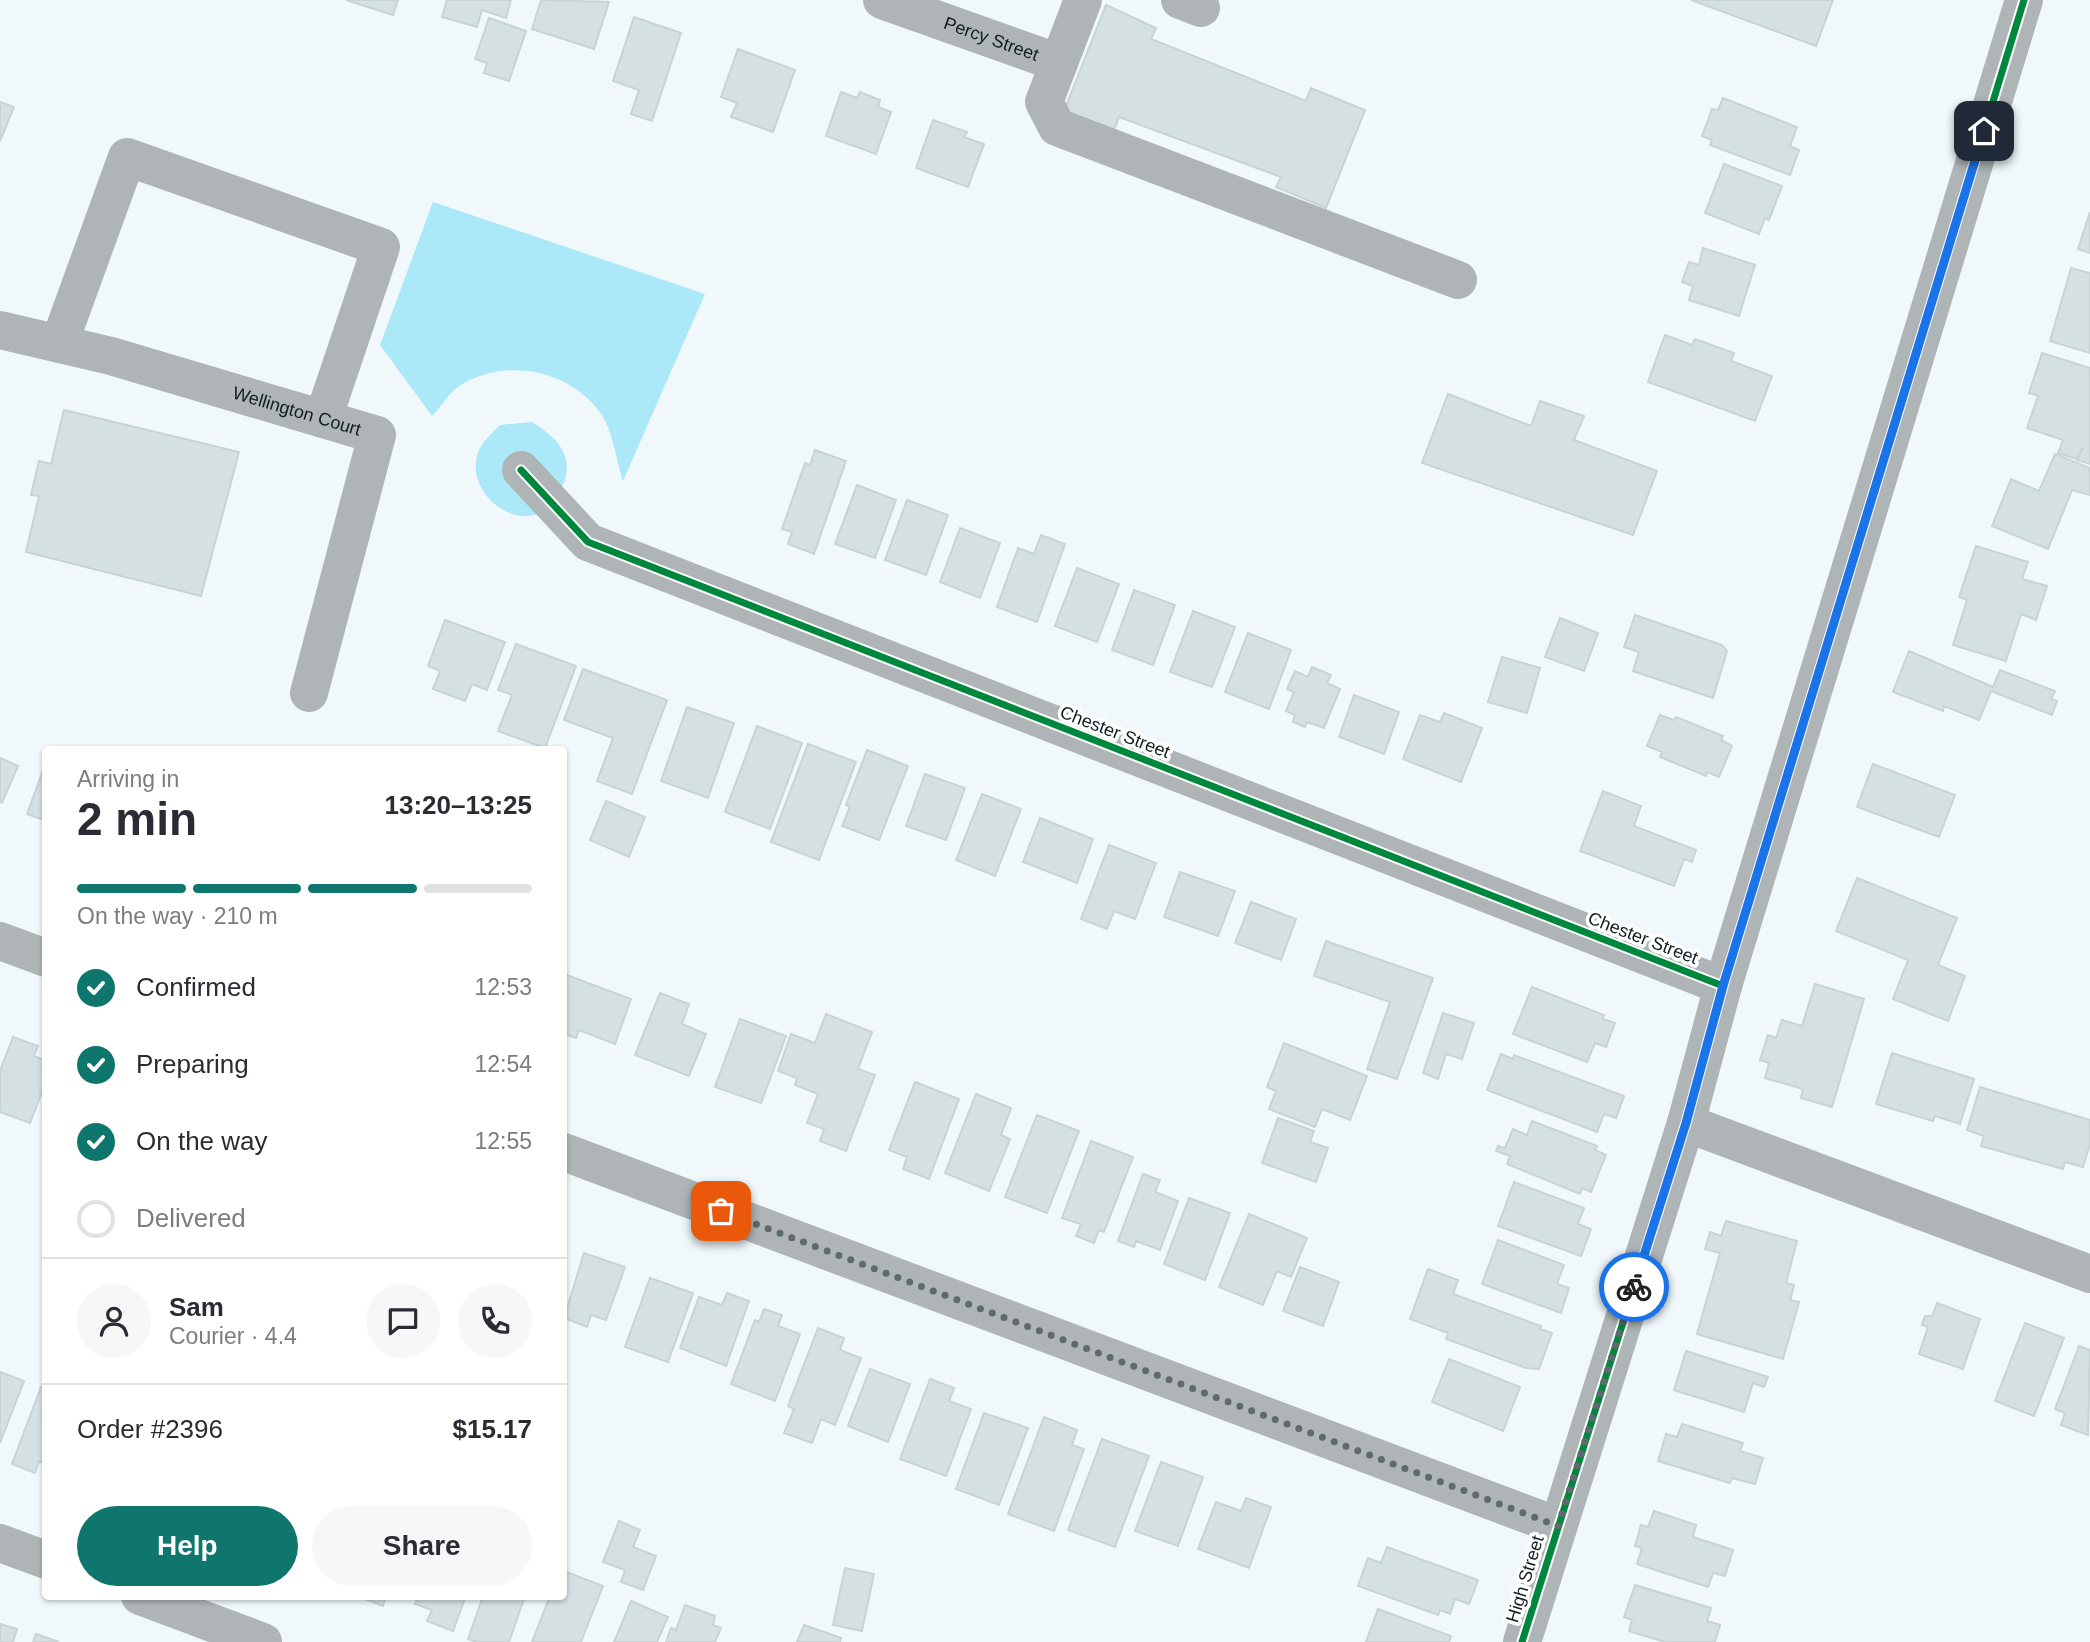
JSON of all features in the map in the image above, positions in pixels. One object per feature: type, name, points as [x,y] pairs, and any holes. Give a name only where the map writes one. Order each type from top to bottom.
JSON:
[{"type":"street","name":"Percy Street","points":[[882,0],[1059,63]]},
{"type":"street","points":[[1083,0],[1044,103],[1057,127],[1458,280]]},
{"type":"street","name":"High Street","points":[[1522,1642],[1686,1123],[1723,986],[2024,0]]},
{"type":"street","points":[[59,344],[127,157],[380,247],[323,419]]},
{"type":"street","name":"Wellington Court","points":[[0,330],[59,344],[377,435],[309,693]]},
{"type":"street","name":"Chester Street","points":[[521,470],[588,542],[1723,986]]},
{"type":"street","points":[[0,941],[42,957]]},
{"type":"street","points":[[1686,1123],[2090,1274]]},
{"type":"street","points":[[567,1154],[1558,1526]]},
{"type":"street","points":[[0,1543],[42,1559]]},
{"type":"street","points":[[151,1600],[263,1642]]},
{"type":"shaded area","points":[[433,202],[705,294],[623,481],[605,420],[588,399],[573,387],[537,372],[498,372],[479,376],[457,388],[432,416],[380,345]]},
{"type":"shaded area","points":[[532,422],[557,442],[566,462],[566,473],[563,485],[547,512],[520,516],[499,507],[484,492],[476,472],[476,461],[481,447],[500,425]]},
{"type":"building","points":[[346,0],[398,0],[393,15]]},
{"type":"building","points":[[447,0],[511,0],[506,18],[482,10],[477,27],[442,17]]},
{"type":"building","points":[[541,0],[609,2],[594,49],[532,29]]},
{"type":"building","points":[[1691,0],[1833,0],[1816,46]]},
{"type":"building","points":[[1106,5],[1156,28],[1151,39],[1306,101],[1311,88],[1365,110],[1326,208],[1276,187],[1281,177],[1119,117],[1113,133],[1064,111]]},
{"type":"building","points":[[634,17],[681,33],[652,121],[631,114],[639,90],[613,81]]},
{"type":"building","points":[[489,18],[526,31],[509,81],[484,73],[487,63],[475,59]]},
{"type":"building","points":[[738,49],[795,70],[773,132],[731,117],[737,103],[721,97]]},
{"type":"building","points":[[841,92],[857,98],[860,92],[880,100],[878,107],[891,112],[876,154],[826,136]]},
{"type":"building","points":[[1723,98],[1797,127],[1790,146],[1799,150],[1790,175],[1710,145],[1712,140],[1702,136],[1712,109],[1718,110]]},
{"type":"building","points":[[0,102],[14,107],[0,141]]},
{"type":"building","points":[[933,120],[967,132],[964,137],[984,144],[968,187],[916,168]]},
{"type":"building","points":[[1724,164],[1782,186],[1769,220],[1765,218],[1759,234],[1705,213]]},
{"type":"building","points":[[2090,212],[2090,253],[2078,249]]},
{"type":"building","points":[[1703,248],[1755,265],[1739,316],[1689,300],[1693,286],[1682,282],[1689,262],[1699,265]]},
{"type":"building","points":[[2071,268],[2090,273],[2090,353],[2050,341]]},
{"type":"building","points":[[1665,335],[1692,345],[1695,339],[1734,353],[1731,361],[1772,376],[1755,421],[1648,382]]},
{"type":"building","points":[[2042,353],[2090,368],[2090,464],[2077,460],[2083,447],[2077,459],[2058,453],[2063,440],[2027,428],[2038,396],[2029,393]]},
{"type":"building","points":[[1448,394],[1531,426],[1540,401],[1584,416],[1574,440],[1657,471],[1633,535],[1422,463]]},
{"type":"building","points":[[64,410],[239,452],[201,596],[26,552],[39,496],[31,495],[39,461],[51,464]]},
{"type":"building","points":[[815,450],[846,461],[814,554],[788,544],[792,532],[782,529],[805,463],[810,465]]},
{"type":"building","points":[[2055,454],[2090,468],[2090,495],[2072,490],[2048,549],[1992,526],[2011,479],[2039,491]]},
{"type":"building","points":[[857,485],[896,500],[875,558],[835,544]]},
{"type":"building","points":[[907,500],[948,515],[926,575],[885,560]]},
{"type":"building","points":[[960,528],[1000,543],[980,598],[940,582]]},
{"type":"building","points":[[1041,535],[1065,544],[1037,622],[997,607],[1018,548],[1034,554]]},
{"type":"building","points":[[1976,546],[2028,562],[2022,579],[2047,586],[2036,620],[2021,614],[2006,661],[1953,645],[1967,600],[1959,597]]},
{"type":"building","points":[[1077,568],[1119,584],[1097,642],[1055,626]]},
{"type":"building","points":[[1134,590],[1175,605],[1153,665],[1112,650]]},
{"type":"building","points":[[1193,611],[1235,627],[1212,687],[1170,672]]},
{"type":"building","points":[[1635,615],[1722,645],[1727,651],[1713,698],[1633,671],[1639,652],[1624,647]]},
{"type":"building","points":[[1560,618],[1598,633],[1584,671],[1545,657]]},
{"type":"building","points":[[445,620],[505,642],[487,690],[472,684],[465,701],[433,689],[440,671],[428,666]]},
{"type":"building","points":[[1248,633],[1291,650],[1269,709],[1225,692]]},
{"type":"building","points":[[516,644],[576,666],[546,746],[498,731],[512,695],[498,690]]},
{"type":"building","points":[[1909,651],[1993,687],[2000,670],[2055,691],[2051,699],[2057,701],[2052,715],[1991,691],[1979,720],[1944,706],[1943,711],[1893,692]]},
{"type":"building","points":[[1502,657],[1540,668],[1527,713],[1488,702]]},
{"type":"building","points":[[1312,667],[1331,675],[1327,683],[1340,689],[1324,728],[1307,722],[1305,727],[1293,722],[1295,715],[1286,711],[1294,692],[1287,689],[1295,671],[1308,677]]},
{"type":"building","points":[[583,669],[667,700],[632,794],[597,781],[613,738],[564,720]]},
{"type":"building","points":[[1354,695],[1399,712],[1384,754],[1339,737]]},
{"type":"building","points":[[687,707],[734,723],[708,798],[661,781]]},
{"type":"building","points":[[1444,713],[1482,728],[1461,782],[1403,759],[1420,715],[1440,722]]},
{"type":"building","points":[[1660,715],[1674,720],[1676,717],[1723,736],[1721,740],[1732,746],[1719,777],[1707,772],[1706,776],[1660,757],[1662,752],[1647,746]]},
{"type":"building","points":[[757,726],[802,743],[770,829],[725,812]]},
{"type":"building","points":[[808,744],[856,762],[819,860],[771,842]]},
{"type":"building","points":[[867,750],[908,766],[879,840],[842,826],[850,807],[846,805]]},
{"type":"building","points":[[0,758],[18,766],[2,803],[0,802]]},
{"type":"building","points":[[1873,764],[1955,795],[1939,837],[1857,807]]},
{"type":"building","points":[[42,773],[42,820],[27,814]]},
{"type":"building","points":[[925,774],[965,788],[946,840],[906,826]]},
{"type":"building","points":[[1603,791],[1641,806],[1634,826],[1696,850],[1692,862],[1684,859],[1674,886],[1580,851]]},
{"type":"building","points":[[982,794],[1021,809],[995,876],[956,860]]},
{"type":"building","points":[[606,801],[645,817],[629,857],[590,840]]},
{"type":"building","points":[[1040,818],[1093,839],[1077,883],[1023,862]]},
{"type":"building","points":[[1109,845],[1156,863],[1135,919],[1114,911],[1107,929],[1081,919]]},
{"type":"building","points":[[1180,872],[1235,891],[1218,936],[1164,917]]},
{"type":"building","points":[[1857,878],[1957,918],[1938,965],[1965,976],[1948,1021],[1893,999],[1908,960],[1836,931]]},
{"type":"building","points":[[1251,902],[1296,919],[1281,960],[1235,943]]},
{"type":"building","points":[[1326,941],[1433,978],[1397,1079],[1367,1069],[1390,1002],[1314,976]]},
{"type":"building","points":[[567,975],[631,999],[615,1044],[579,1030],[576,1038],[567,1035]]},
{"type":"building","points":[[1815,984],[1864,999],[1832,1107],[1801,1098],[1803,1089],[1765,1078],[1769,1063],[1760,1060],[1768,1035],[1776,1038],[1782,1020],[1802,1026]]},
{"type":"building","points":[[1532,987],[1604,1015],[1603,1019],[1615,1023],[1606,1047],[1595,1043],[1587,1062],[1513,1034]]},
{"type":"building","points":[[660,993],[689,1004],[682,1024],[706,1034],[689,1076],[635,1055]]},
{"type":"building","points":[[1443,1013],[1474,1023],[1462,1059],[1446,1054],[1438,1079],[1423,1073]]},
{"type":"building","points":[[826,1014],[872,1032],[858,1069],[875,1075],[846,1151],[820,1141],[824,1129],[807,1123],[818,1094],[795,1085],[797,1078],[778,1071],[791,1034],[815,1043]]},
{"type":"building","points":[[740,1019],[786,1036],[761,1103],[715,1087]]},
{"type":"building","points":[[13,1037],[38,1046],[34,1056],[42,1059],[42,1092],[30,1123],[0,1112],[0,1071]]},
{"type":"building","points":[[1284,1043],[1367,1076],[1350,1120],[1322,1109],[1315,1127],[1269,1109],[1276,1091],[1267,1087]]},
{"type":"building","points":[[1892,1053],[1974,1079],[1960,1124],[1935,1116],[1933,1121],[1876,1104]]},
{"type":"building","points":[[1501,1054],[1513,1059],[1514,1055],[1624,1096],[1616,1118],[1604,1114],[1597,1132],[1487,1090]]},
{"type":"building","points":[[915,1082],[959,1099],[929,1179],[903,1169],[907,1157],[889,1150]]},
{"type":"building","points":[[1980,1087],[2090,1120],[2090,1144],[2083,1167],[2065,1162],[2063,1169],[1981,1146],[1984,1136],[1967,1130]]},
{"type":"building","points":[[976,1094],[1011,1108],[1001,1135],[1010,1139],[989,1191],[945,1173]]},
{"type":"building","points":[[1037,1115],[1079,1131],[1047,1213],[1005,1197]]},
{"type":"building","points":[[1278,1118],[1314,1131],[1310,1142],[1328,1148],[1316,1182],[1262,1163]]},
{"type":"building","points":[[1532,1121],[1597,1146],[1595,1150],[1606,1155],[1591,1192],[1582,1188],[1580,1194],[1507,1164],[1510,1156],[1496,1151],[1498,1146],[1505,1148],[1513,1129],[1527,1135]]},
{"type":"building","points":[[1091,1141],[1133,1157],[1104,1232],[1099,1230],[1094,1243],[1076,1236],[1081,1224],[1062,1218]]},
{"type":"building","points":[[1143,1174],[1160,1180],[1155,1192],[1178,1201],[1160,1250],[1136,1241],[1134,1247],[1118,1241]]},
{"type":"building","points":[[1514,1182],[1584,1208],[1578,1224],[1591,1229],[1581,1256],[1498,1226]]},
{"type":"building","points":[[1189,1198],[1230,1213],[1205,1280],[1164,1264]]},
{"type":"building","points":[[1249,1214],[1307,1238],[1291,1277],[1277,1271],[1263,1305],[1219,1287]]},
{"type":"building","points":[[1726,1221],[1797,1241],[1786,1283],[1794,1285],[1790,1300],[1799,1302],[1783,1359],[1697,1334],[1720,1253],[1705,1249],[1710,1232],[1721,1236]]},
{"type":"building","points":[[1498,1240],[1564,1265],[1557,1284],[1569,1288],[1561,1313],[1482,1284]]},
{"type":"building","points":[[584,1253],[625,1267],[606,1320],[591,1315],[587,1327],[567,1319],[567,1308]]},
{"type":"building","points":[[1300,1267],[1339,1282],[1323,1326],[1283,1311]]},
{"type":"building","points":[[1428,1269],[1458,1280],[1453,1294],[1541,1326],[1540,1329],[1552,1333],[1539,1369],[1526,1368],[1446,1339],[1448,1333],[1410,1319]]},
{"type":"building","points":[[650,1278],[693,1293],[668,1362],[625,1347]]},
{"type":"building","points":[[727,1293],[749,1301],[726,1366],[680,1348],[699,1297],[722,1305]]},
{"type":"building","points":[[1937,1303],[1980,1319],[1963,1369],[1919,1354],[1928,1327],[1922,1325],[1925,1316],[1932,1316]]},
{"type":"building","points":[[764,1309],[782,1315],[778,1326],[800,1334],[775,1401],[731,1384],[755,1320],[759,1322]]},
{"type":"building","points":[[2025,1323],[2064,1338],[2034,1416],[1995,1401]]},
{"type":"building","points":[[818,1328],[844,1338],[840,1350],[861,1358],[835,1425],[821,1419],[812,1443],[784,1433],[794,1409],[788,1406]]},
{"type":"building","points":[[2079,1346],[2090,1350],[2088,1435],[2061,1425],[2065,1413],[2055,1409]]},
{"type":"building","points":[[1686,1351],[1768,1377],[1764,1387],[1753,1383],[1744,1412],[1674,1390]]},
{"type":"building","points":[[1449,1359],[1520,1387],[1503,1431],[1432,1402]]},
{"type":"building","points":[[870,1369],[910,1384],[888,1442],[848,1426]]},
{"type":"building","points":[[0,1372],[24,1381],[0,1443]]},
{"type":"building","points":[[930,1379],[954,1388],[949,1401],[971,1409],[946,1476],[900,1459]]},
{"type":"building","points":[[41,1387],[42,1462],[39,1461],[35,1473],[12,1464]]},
{"type":"building","points":[[984,1413],[1028,1428],[999,1505],[956,1489]]},
{"type":"building","points":[[1044,1417],[1077,1430],[1072,1445],[1084,1449],[1054,1531],[1008,1514]]},
{"type":"building","points":[[1682,1424],[1743,1443],[1740,1451],[1763,1458],[1755,1484],[1732,1478],[1730,1483],[1658,1461],[1666,1434],[1677,1437]]},
{"type":"building","points":[[1102,1439],[1149,1456],[1115,1547],[1068,1530]]},
{"type":"building","points":[[1161,1462],[1203,1477],[1178,1546],[1135,1531]]},
{"type":"building","points":[[1246,1498],[1271,1507],[1249,1568],[1198,1549],[1216,1502],[1241,1511]]},
{"type":"building","points":[[1654,1511],[1696,1525],[1693,1537],[1733,1550],[1725,1576],[1713,1573],[1708,1587],[1637,1564],[1642,1548],[1635,1546],[1641,1525],[1648,1527]]},
{"type":"building","points":[[619,1521],[640,1530],[633,1547],[656,1556],[643,1590],[621,1582],[625,1570],[603,1562]]},
{"type":"building","points":[[1387,1547],[1478,1580],[1469,1604],[1455,1599],[1450,1614],[1440,1610],[1438,1615],[1358,1586],[1368,1558],[1381,1563]]},
{"type":"building","points":[[845,1568],[874,1574],[862,1631],[833,1625]]},
{"type":"building","points":[[567,1572],[603,1586],[581,1642],[532,1642],[548,1600],[567,1600]]},
{"type":"building","points":[[1635,1585],[1711,1608],[1707,1621],[1720,1625],[1715,1642],[1665,1642],[1629,1631],[1632,1620],[1624,1617]]},
{"type":"building","points":[[367,1600],[385,1600],[383,1606]]},
{"type":"building","points":[[416,1600],[465,1600],[453,1631],[427,1621],[432,1610],[415,1604]]},
{"type":"building","points":[[482,1600],[524,1600],[509,1642],[477,1642],[468,1639]]},
{"type":"building","points":[[631,1601],[668,1617],[657,1642],[614,1642]]},
{"type":"building","points":[[685,1605],[715,1616],[713,1625],[721,1628],[715,1642],[666,1642],[671,1628],[676,1630]]},
{"type":"building","points":[[1378,1609],[1451,1636],[1449,1642],[1366,1642]]},
{"type":"building","points":[[0,1624],[17,1629],[13,1642],[0,1642]]},
{"type":"building","points":[[804,1625],[841,1638],[840,1642],[797,1642]]},
{"type":"building","points":[[36,1634],[59,1642],[33,1642]]},
{"type":"cycle path","points":[[1522,1642],[1686,1123],[1723,986],[2024,0]]},
{"type":"cycle path","points":[[521,470],[588,542],[1723,986]]},
{"type":"way so far","points":[[721,1211],[1558,1526],[1634,1287]]},
{"type":"route","points":[[1634,1287],[1686,1123],[1723,986],[1984,131]]}]
